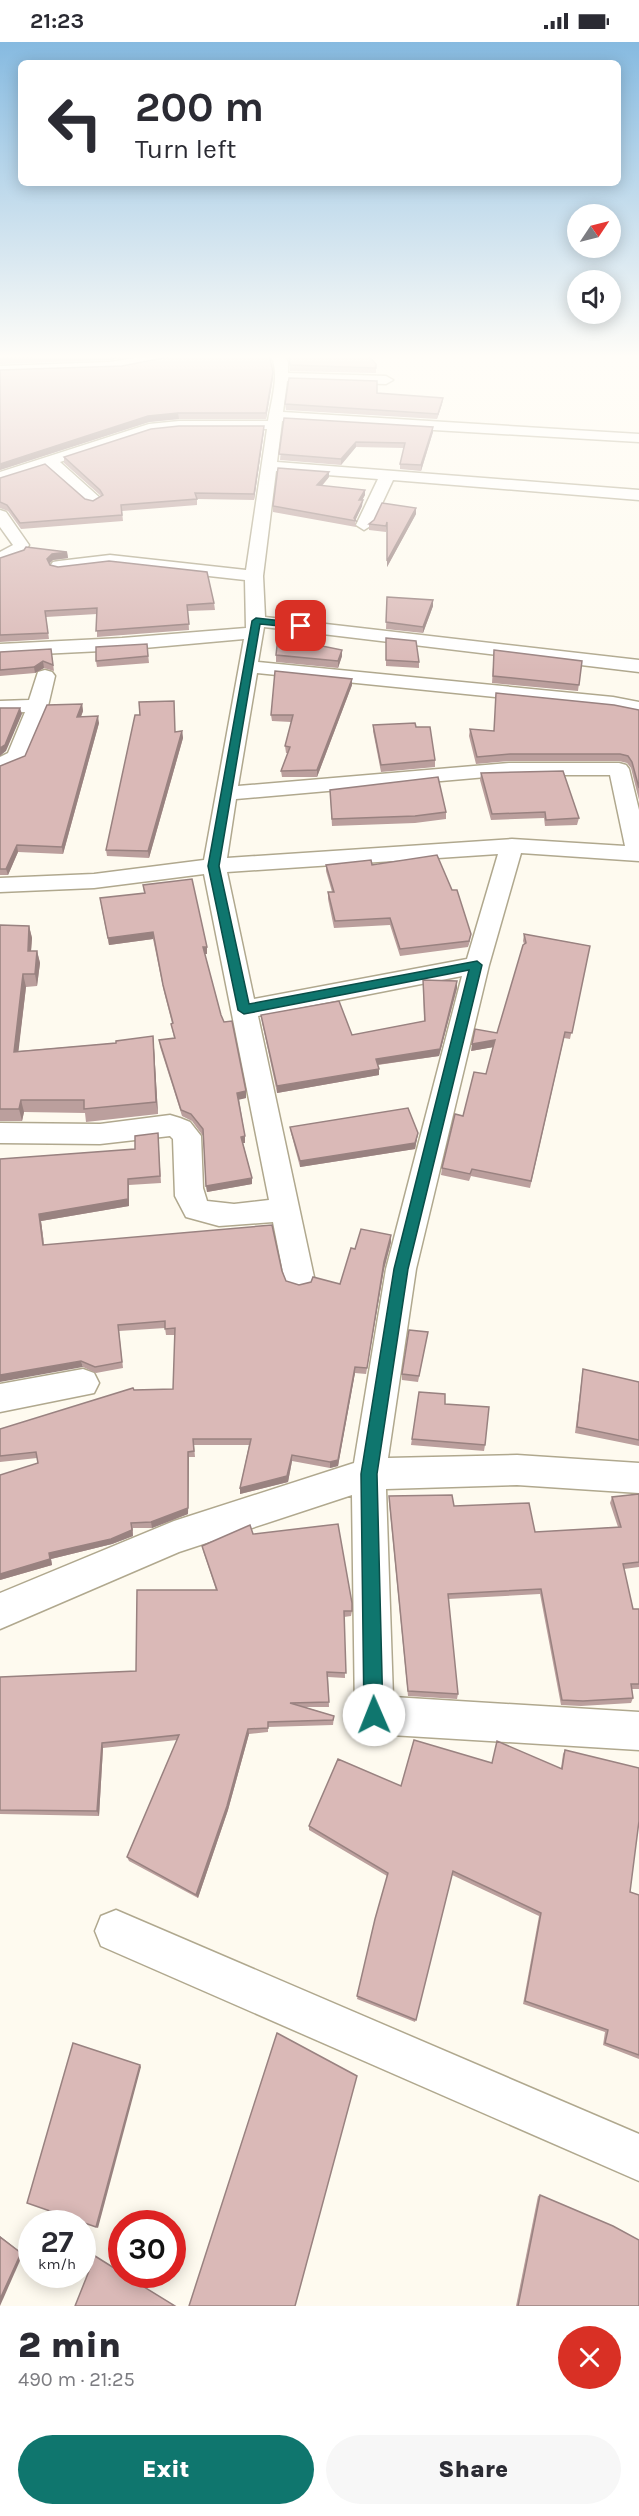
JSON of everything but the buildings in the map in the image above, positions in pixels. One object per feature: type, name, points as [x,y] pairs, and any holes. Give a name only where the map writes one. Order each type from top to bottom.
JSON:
[{"type":"street","points":[[0,477],[53,460]]},
{"type":"street","points":[[270,460],[254,576],[255,627],[214,866],[299,1277]]},
{"type":"street","points":[[49,461],[93,500]]},
{"type":"street","points":[[269,466],[639,495]]},
{"type":"street","points":[[364,525],[387,476]]},
{"type":"street","points":[[0,515],[21,545],[18,550],[0,558]]},
{"type":"street","points":[[59,566],[110,560],[254,576]]},
{"type":"street","points":[[0,650],[122,644],[255,627],[639,666]]},
{"type":"street","points":[[249,667],[613,703],[639,708]]},
{"type":"street","points":[[0,765],[17,757],[38,706],[45,676]]},
{"type":"street","points":[[0,707],[38,706]]},
{"type":"street","points":[[0,885],[94,881],[214,866],[512,846],[638,854],[619,769],[509,769],[227,793]]},
{"type":"street","points":[[512,846],[477,965],[401,1269],[369,1474],[374,1715],[639,1731]]},
{"type":"street","points":[[244,1010],[477,965]]},
{"type":"street","points":[[0,1133],[100,1134],[170,1125],[180,1129],[187,1136],[191,1203],[199,1212],[213,1216],[285,1210]]},
{"type":"street","points":[[0,1398],[83,1383]]},
{"type":"street","points":[[0,1611],[174,1537],[369,1474],[517,1470],[639,1478]]},
{"type":"street","points":[[116,1931],[639,2158]]},
{"type":"route","points":[[301,626],[256,621],[214,866],[244,1010],[477,965],[401,1269],[369,1474],[374,1715]]}]
